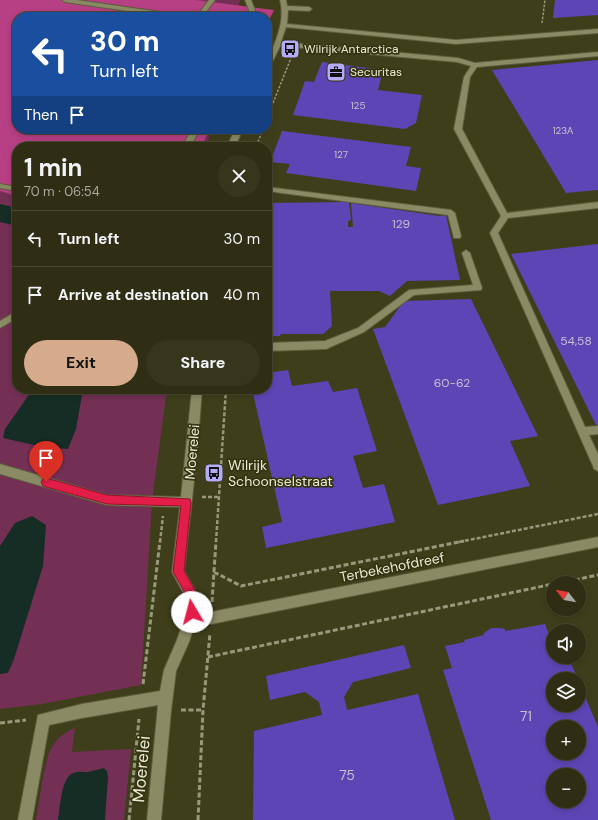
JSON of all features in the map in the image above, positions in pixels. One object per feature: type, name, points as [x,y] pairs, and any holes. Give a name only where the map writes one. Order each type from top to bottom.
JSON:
[{"type":"street","points":[[65,0],[147,12]]},
{"type":"street","points":[[203,12],[212,0]]},
{"type":"street","points":[[248,0],[252,12]]},
{"type":"street","points":[[272,57],[278,44],[286,8],[283,0]]},
{"type":"street","points":[[286,8],[309,9]]},
{"type":"street","points":[[282,24],[456,42],[598,31]]},
{"type":"street","points":[[278,44],[458,60],[475,65],[598,54]]},
{"type":"street","points":[[475,65],[467,77],[458,129],[505,216]]},
{"type":"street","points":[[0,186],[12,188]]},
{"type":"street","points":[[272,190],[451,214],[457,236]]},
{"type":"street","points":[[505,216],[598,205]]},
{"type":"street","points":[[505,216],[494,233],[598,466]]},
{"type":"street","points":[[272,347],[326,345],[361,330],[412,292],[478,288],[466,253]]},
{"type":"street","points":[[0,325],[12,317]]},
{"type":"street","name":"Moerelei","points":[[154,820],[170,670],[183,642],[192,612],[189,590],[178,572],[197,394]]},
{"type":"street","points":[[583,431],[598,430]]},
{"type":"street","points":[[0,469],[107,500],[186,502]]},
{"type":"street","name":"Terbekehofdreef","points":[[192,612],[211,618],[598,542]]},
{"type":"street","points":[[25,820],[43,720],[82,711],[166,698]]},
{"type":"path","points":[[540,36],[545,0]]},
{"type":"path","points":[[129,820],[141,701],[165,501]]},
{"type":"path","points":[[214,572],[242,586],[598,514]]},
{"type":"path","points":[[586,578],[598,575]]},
{"type":"path","points":[[208,657],[546,585]]},
{"type":"path","points":[[0,723],[25,720],[43,720]]},
{"type":"shaded area","points":[[0,0],[240,0],[237,12],[12,12],[12,134],[210,134],[208,142],[12,142],[12,394],[166,394],[152,501],[141,685],[42,704],[0,709]]},
{"type":"shaded area","points":[[0,0],[196,0],[274,10],[272,14],[272,12],[12,12],[12,134],[208,134],[204,142],[12,142],[12,195],[0,191]]},
{"type":"shaded area","points":[[0,204],[12,207],[12,225],[0,222]]},
{"type":"shaded area","points":[[30,394],[82,394],[76,429],[68,449],[43,447],[3,438],[5,429]]},
{"type":"shaded area","points":[[32,516],[46,525],[43,566],[14,659],[8,673],[0,674],[0,546],[15,523]]},
{"type":"shaded area","points":[[75,728],[72,752],[131,749],[124,820],[36,820],[48,757],[54,743],[66,732]]},
{"type":"shaded area","points":[[104,768],[107,771],[108,777],[105,820],[58,820],[62,794],[69,776],[75,772],[88,772]]},
{"type":"building","points":[[555,0],[598,0],[598,15],[553,18]]},
{"type":"building","points":[[598,60],[598,190],[566,193],[492,70]]},
{"type":"building","points":[[322,62],[383,70],[378,90],[422,95],[416,123],[405,129],[293,115],[305,81],[314,82]]},
{"type":"building","points":[[282,131],[411,147],[406,166],[421,168],[416,191],[286,173],[290,164],[272,162],[272,157]]},
{"type":"building","points":[[349,202],[351,220],[348,221],[348,227],[353,227],[351,203],[439,216],[446,215],[460,280],[407,281],[390,296],[379,291],[330,291],[332,326],[323,334],[281,334],[280,336],[272,336],[272,203]]},
{"type":"building","points":[[598,244],[598,429],[511,254]]},
{"type":"building","points":[[471,299],[538,436],[510,441],[530,486],[438,505],[373,329],[385,327],[404,301]]},
{"type":"building","points":[[288,370],[292,386],[328,381],[333,392],[357,388],[377,451],[353,456],[363,488],[384,484],[395,522],[266,548],[262,527],[282,522],[253,394],[272,394],[272,372]]},
{"type":"building","points":[[545,624],[546,664],[571,664],[575,672],[546,672],[546,712],[586,712],[586,699],[598,727],[598,820],[491,820],[443,670],[452,668],[445,646],[465,642],[464,640],[484,635],[484,633],[491,628],[505,629],[505,631]]},
{"type":"building","points":[[404,645],[411,668],[353,682],[344,697],[347,710],[418,694],[455,820],[253,820],[254,731],[322,715],[319,702],[305,692],[270,700],[266,676]]},
{"type":"place","name":"Wilrijk Antarctica","points":[[290,49]]},
{"type":"place","name":"Securitas","points":[[336,72]]},
{"type":"place","name":"Wilrijk Schoonselstraat","points":[[214,473]]},
{"type":"route","points":[[46,482],[107,500],[186,502],[178,572],[189,590],[192,612]]}]
